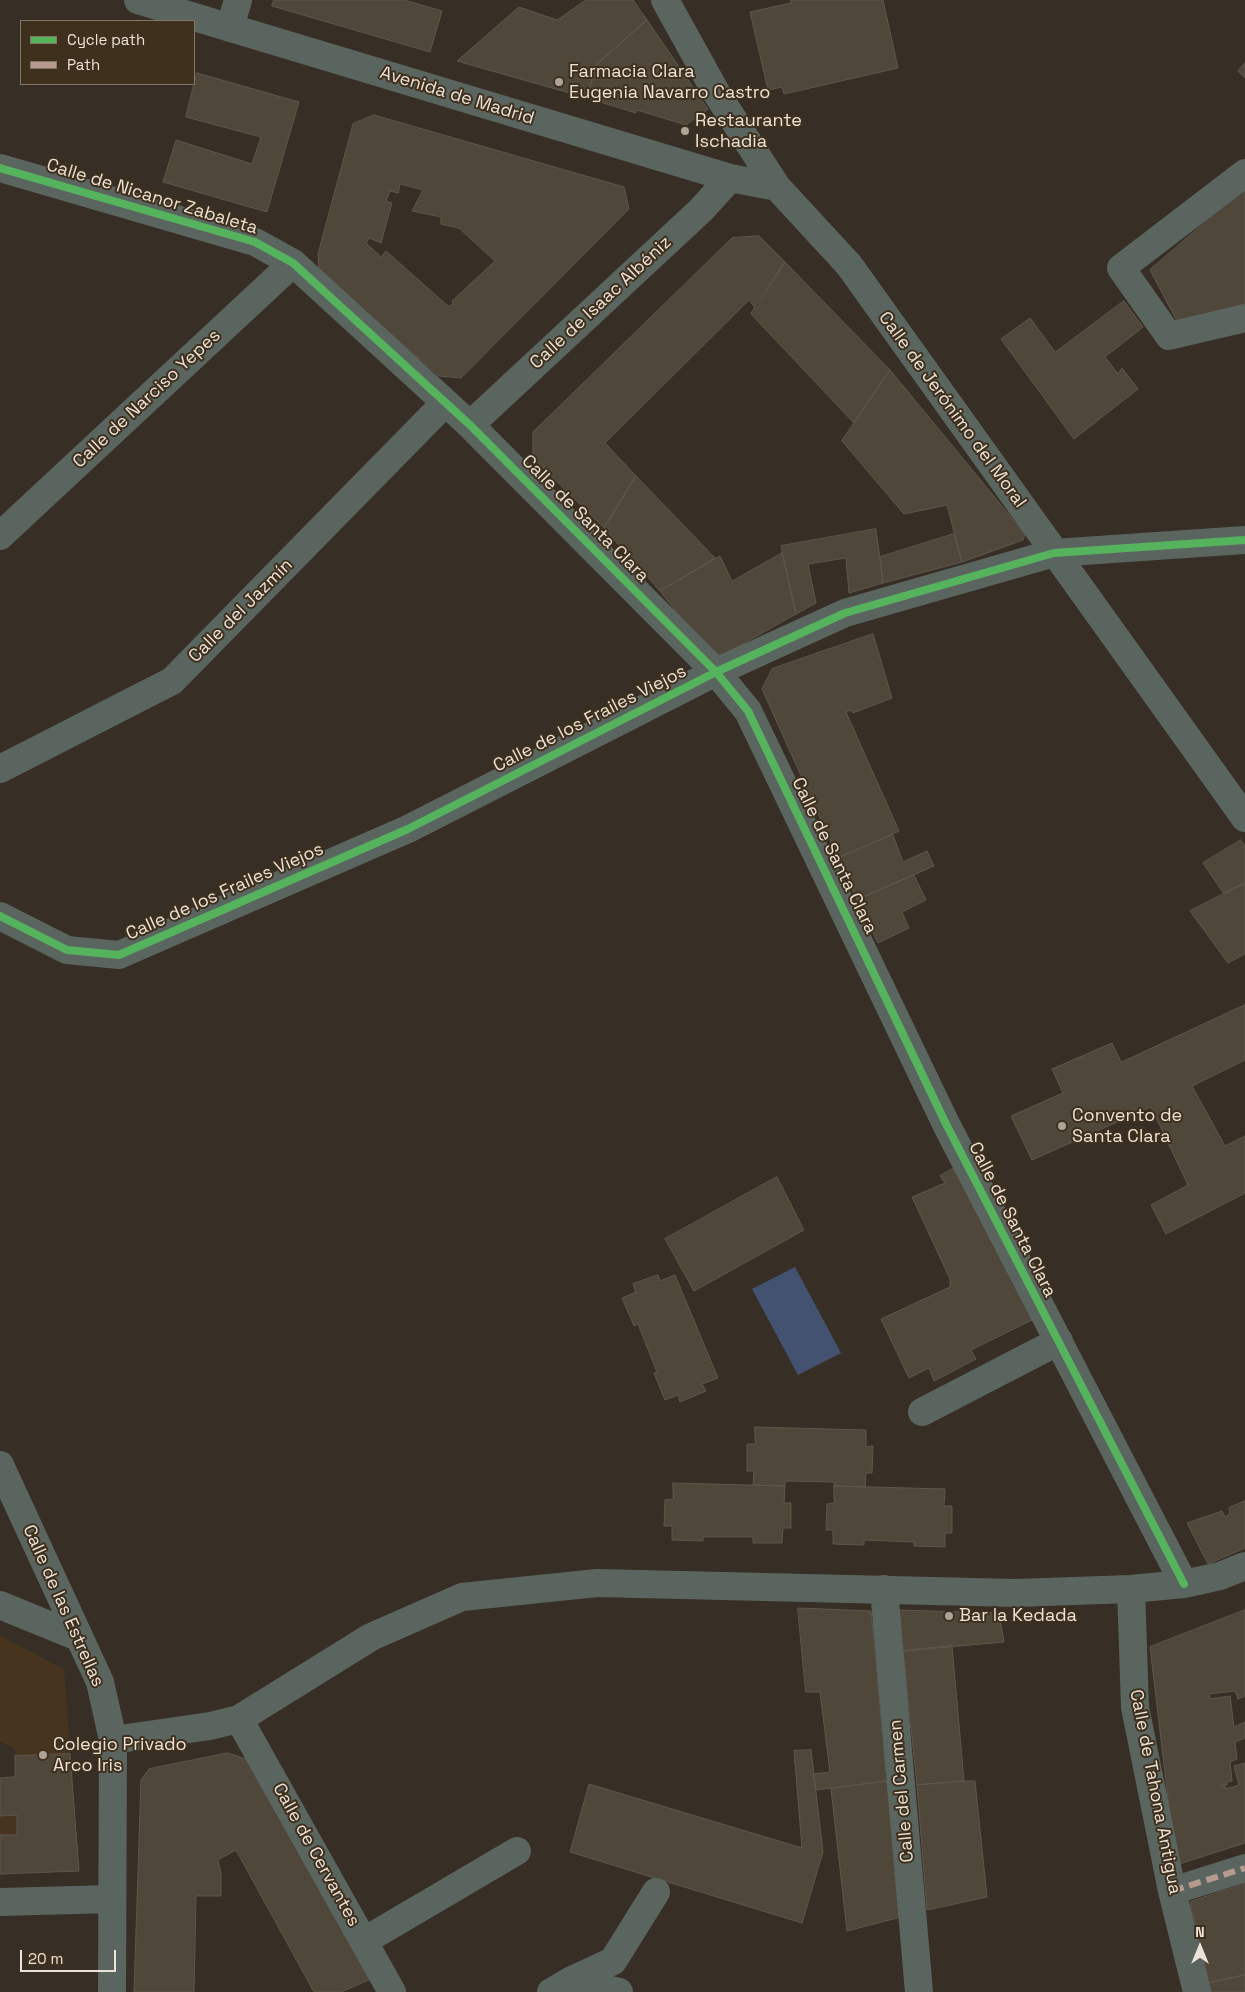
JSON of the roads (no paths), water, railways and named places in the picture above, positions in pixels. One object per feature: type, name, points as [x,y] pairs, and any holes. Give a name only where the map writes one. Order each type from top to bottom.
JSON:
[{"type":"street","name":"Avenida de Madrid","points":[[138,0],[730,178],[777,187]]},
{"type":"street","points":[[230,28],[238,0]]},
{"type":"street","name":"Calle de Jerónimo del Moral","points":[[665,0],[717,94],[777,187],[849,264],[1245,818]]},
{"type":"street","name":"Calle de Nicanor Zabaleta","points":[[0,168],[255,242],[293,263]]},
{"type":"street","points":[[1245,173],[1121,268],[1169,336],[1245,318]]},
{"type":"street","name":"Calle de Isaac Albéniz","points":[[470,425],[701,210],[730,178]]},
{"type":"street","name":"Calle de Santa Clara","points":[[293,263],[470,425],[716,672],[748,711],[946,1124],[1184,1584]]},
{"type":"street","name":"Calle de Narciso Yepes","points":[[0,536],[293,263]]},
{"type":"street","name":"Calle del Jazmín","points":[[0,769],[172,681],[446,403]]},
{"type":"street","name":"Calle de los Frailes Viejos","points":[[0,916],[67,950],[119,955],[408,829],[716,672],[844,613],[1054,552],[1245,540]]},
{"type":"street","points":[[922,1412],[1058,1341]]},
{"type":"street","name":"Calle de las Estrellas","points":[[0,1465],[100,1682],[113,1740],[112,1992]]},
{"type":"street","points":[[113,1740],[210,1726],[239,1719],[371,1637],[462,1598],[597,1583],[1016,1593],[1131,1589],[1184,1584],[1220,1576],[1245,1566]]},
{"type":"street","name":"Calle de Tahona Antigua","points":[[1131,1589],[1135,1707],[1172,1891],[1197,1992]]},
{"type":"street","name":"Calle del Carmen","points":[[884,1590],[919,1992]]},
{"type":"street","points":[[0,1605],[78,1637]]},
{"type":"street","name":"Calle de Cervantes","points":[[239,1719],[392,1992]]},
{"type":"street","points":[[364,1941],[517,1851]]},
{"type":"street","points":[[1172,1891],[1245,1868]]},
{"type":"street","points":[[561,1987],[613,1961],[656,1892]]},
{"type":"street","points":[[0,1902],[112,1899]]},
{"type":"street","points":[[561,1987],[619,1992]]},
{"type":"water","points":[[795,1267],[841,1353],[798,1375],[752,1289]]},
{"type":"place","name":"Farmacia Clara Eugenia Navarro Castro","points":[[559,82]]},
{"type":"place","name":"Restaurante Ischadia","points":[[685,131]]},
{"type":"place","name":"Convento de Santa Clara","points":[[1062,1126]]},
{"type":"place","name":"Bar la Kedada","points":[[949,1616]]},
{"type":"place","name":"Colegio Privado Arco Iris","points":[[43,1755]]}]
